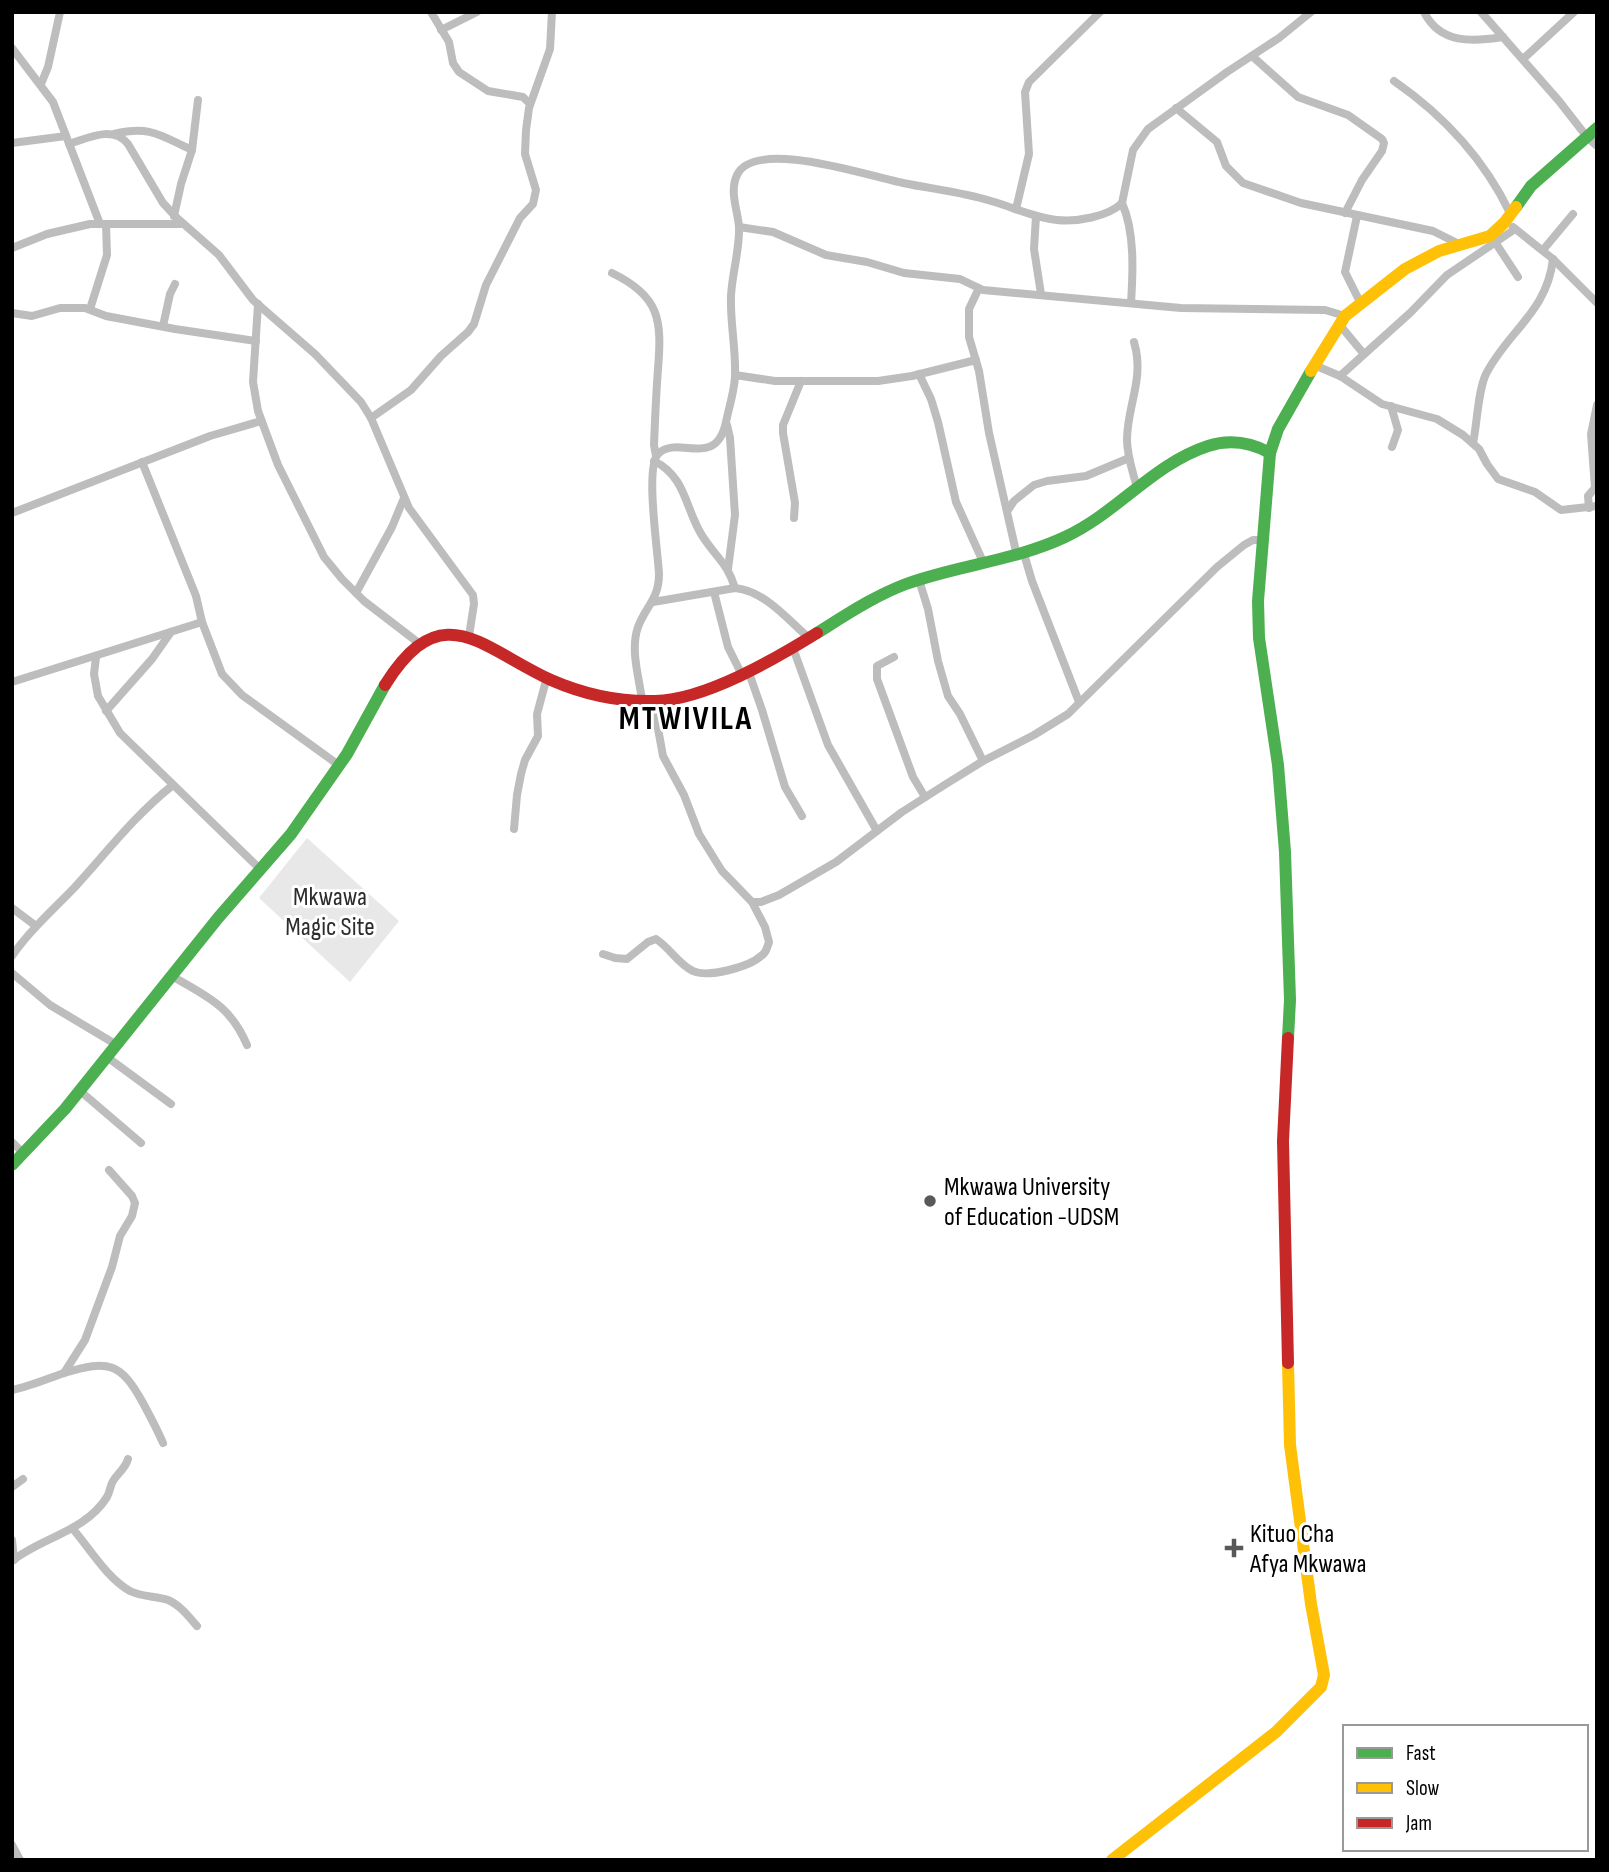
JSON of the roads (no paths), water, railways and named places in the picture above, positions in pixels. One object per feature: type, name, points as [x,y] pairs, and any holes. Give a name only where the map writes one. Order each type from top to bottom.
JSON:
[{"type":"street","points":[[41,84],[48,67],[60,12]]},
{"type":"street","points":[[431,12],[449,42],[453,63],[463,75],[488,91],[523,97],[530,104]]},
{"type":"street","points":[[441,30],[477,12]]},
{"type":"street","points":[[371,418],[411,390],[474,324],[485,285],[520,219],[535,198],[534,181],[525,154],[530,104],[550,49],[552,12]]},
{"type":"street","points":[[1016,209],[1028,154],[1025,92],[1029,82],[1100,12]]},
{"type":"street","points":[[1131,303],[1130,244],[1122,203],[1136,143],[1148,129],[1176,108],[1252,57],[1311,12]]},
{"type":"street","points":[[1424,12],[1436,30],[1447,36],[1477,39],[1503,37]]},
{"type":"street","points":[[1340,376],[1410,313],[1447,275],[1495,242],[1531,186],[1593,137],[1481,12]]},
{"type":"street","points":[[1523,59],[1565,16],[1574,12]]},
{"type":"street","points":[[12,48],[53,103],[103,224],[107,255],[90,309]]},
{"type":"street","points":[[1252,57],[1298,97],[1348,116],[1382,139],[1382,151],[1362,180],[1345,213]]},
{"type":"street","points":[[1394,81],[1423,101],[1447,124],[1500,191],[1510,222],[1553,259],[1597,303]]},
{"type":"street","points":[[174,216],[192,150],[198,100]]},
{"type":"street","points":[[1176,108],[1217,142],[1226,166],[1243,183],[1301,204],[1413,225],[1459,244]]},
{"type":"street","points":[[12,144],[148,130],[192,150]]},
{"type":"street","points":[[114,134],[122,136],[128,144],[163,203],[174,216],[219,255],[258,304],[332,370],[361,402],[371,418],[404,498],[472,595],[474,604],[468,636]]},
{"type":"street","points":[[655,458],[667,449],[715,444],[724,432],[735,375],[731,297],[739,227],[734,196],[737,175],[742,167],[754,161],[796,160],[851,169],[900,183],[980,198],[1059,220],[1073,220],[1109,211],[1122,203]]},
{"type":"street","points":[[1543,250],[1573,214]]},
{"type":"street","points":[[1037,216],[1034,241],[1041,294]]},
{"type":"street","points":[[1357,216],[1345,272],[1360,302]]},
{"type":"street","points":[[1112,1860],[1276,1732],[1321,1687],[1324,1675],[1311,1604],[1290,1445],[1283,1142],[1290,1000],[1283,813],[1259,638],[1258,601],[1270,453],[1278,429],[1314,365],[1342,320],[1360,302],[1405,269],[1439,251],[1490,236],[1510,222]]},
{"type":"street","points":[[12,248],[47,234],[90,224],[183,224]]},
{"type":"street","points":[[739,227],[773,232],[826,255],[853,258],[904,272],[949,276],[979,288],[1181,308],[1325,310],[1342,320],[1363,353]]},
{"type":"street","points":[[1495,242],[1518,276]]},
{"type":"street","points":[[1473,443],[1485,377],[1543,296],[1553,259]]},
{"type":"street","points":[[603,954],[627,959],[656,939],[686,967],[703,974],[712,974],[761,957],[769,942],[765,927],[752,902],[722,871],[699,834],[684,795],[663,756],[637,667],[636,638],[643,617],[656,596],[659,573],[652,475],[661,341],[659,323],[649,299],[639,288],[612,273]]},
{"type":"street","points":[[163,326],[175,284]]},
{"type":"street","points":[[979,288],[972,301],[968,321],[989,433],[1020,555],[1079,702]]},
{"type":"street","points":[[258,304],[253,382],[261,421],[278,465],[324,556],[356,593],[420,644]]},
{"type":"street","points":[[12,313],[32,316],[60,308],[90,309],[106,316],[256,341]]},
{"type":"street","points":[[1134,342],[1137,382],[1127,442],[1137,488]]},
{"type":"street","points":[[735,375],[760,380],[878,381],[976,360]]},
{"type":"street","points":[[1314,365],[1340,376],[1373,399],[1391,407],[1437,419],[1473,443],[1483,453],[1492,472],[1505,482],[1535,492],[1561,510],[1593,507],[1588,496],[1595,488],[1591,440],[1597,405]]},
{"type":"street","points":[[919,374],[938,422],[956,502],[984,564]]},
{"type":"street","points":[[794,518],[795,502],[783,425],[801,381]]},
{"type":"street","points":[[1391,407],[1398,430],[1392,447]]},
{"type":"street","points":[[12,513],[210,436],[261,421]]},
{"type":"street","points":[[726,422],[730,438],[735,515],[728,569]]},
{"type":"street","points":[[12,1166],[107,1057],[212,925],[261,870],[341,766],[394,669],[420,644],[446,634],[468,636],[574,689],[615,698],[648,700],[688,696],[793,648],[861,605],[919,580],[1020,555],[1065,538],[1085,527],[1175,458],[1219,443],[1249,443],[1270,453]]},
{"type":"street","points":[[655,458],[678,481],[703,537],[728,569],[734,588]]},
{"type":"street","points":[[1008,510],[1014,501],[1034,485],[1086,476],[1129,458]]},
{"type":"street","points":[[142,462],[196,596],[202,622],[222,674],[242,695],[341,766]]},
{"type":"street","points":[[356,593],[392,527],[404,498]]},
{"type":"street","points":[[752,902],[761,902],[779,895],[836,862],[925,797],[983,761],[1052,725],[1217,567],[1244,545],[1253,540],[1262,540]]},
{"type":"street","points":[[919,580],[933,625],[938,661],[948,696],[983,761]]},
{"type":"street","points":[[653,602],[734,588],[746,589],[763,597],[809,638]]},
{"type":"street","points":[[714,592],[728,647],[762,709],[785,787],[802,816]]},
{"type":"street","points":[[12,682],[202,622]]},
{"type":"street","points":[[106,711],[152,659],[171,632]]},
{"type":"street","points":[[793,648],[828,745],[877,831]]},
{"type":"street","points":[[96,657],[94,674],[98,696],[120,733],[261,870]]},
{"type":"street","points":[[894,657],[877,666],[877,679],[913,777],[925,797]]},
{"type":"street","points":[[514,829],[521,774],[538,736],[537,714],[547,677]]},
{"type":"street","points":[[12,956],[36,926],[139,814],[173,785]]},
{"type":"street","points":[[12,908],[36,926]]},
{"type":"street","points":[[12,973],[50,1005],[117,1045]]},
{"type":"street","points":[[172,976],[222,1007],[237,1024],[247,1045]]},
{"type":"street","points":[[107,1057],[171,1104]]},
{"type":"street","points":[[79,1090],[141,1143]]},
{"type":"street","points":[[12,1142],[24,1154]]},
{"type":"street","points":[[64,1373],[85,1340],[112,1267],[120,1236],[132,1216],[135,1203],[109,1170]]},
{"type":"street","points":[[12,1391],[64,1373],[105,1366],[120,1370],[129,1378],[163,1443]]},
{"type":"street","points":[[12,1540],[13,1560],[73,1529],[101,1504],[114,1478],[128,1459]]},
{"type":"street","points":[[12,1487],[23,1479]]},
{"type":"street","points":[[73,1529],[122,1586],[135,1593],[169,1601],[178,1606],[197,1626]]},
{"type":"street","points":[[12,1845],[20,1860]]},
{"type":"place","name":"Mkwawa University of Education -UDSM","points":[[930,1201]]},
{"type":"place","name":"Kituo Cha Afya Mkwawa","points":[[1234,1548]]},
{"type":"district","name":"MTWIVILA","points":[[686,717]]},
{"type":"park label","name":"Mkwawa Magic Site","points":[[330,911]]}]
